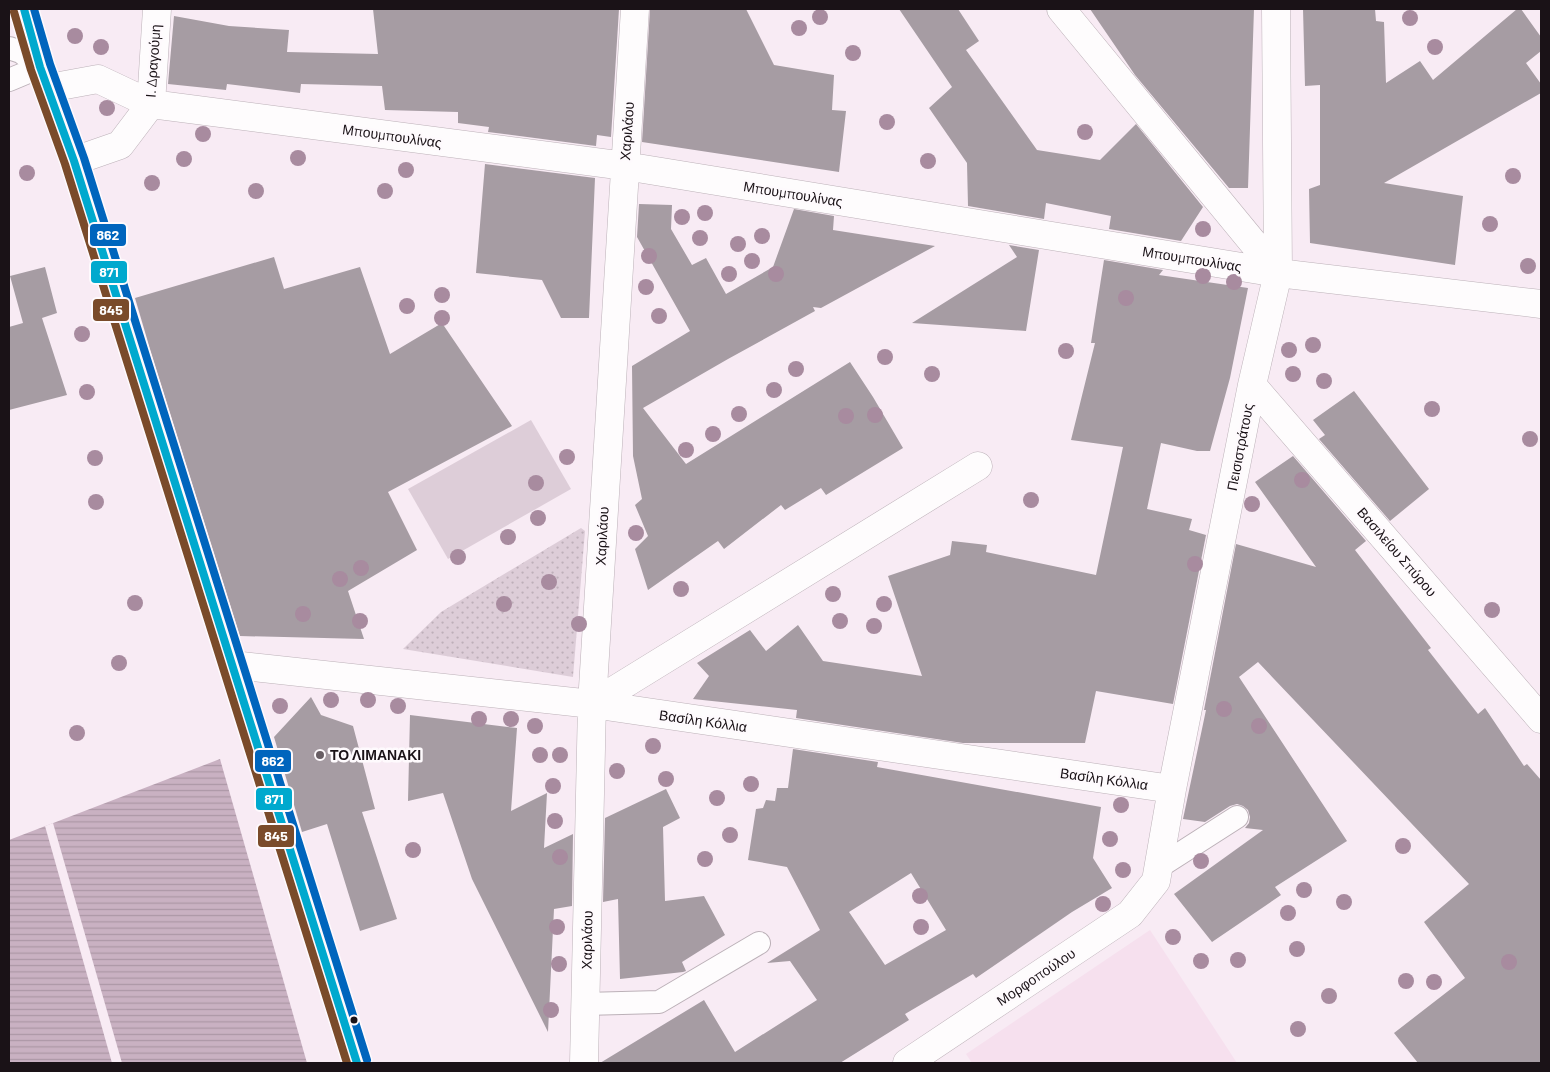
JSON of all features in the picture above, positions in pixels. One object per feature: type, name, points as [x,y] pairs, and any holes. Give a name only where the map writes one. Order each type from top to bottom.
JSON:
[{"type":"street","points":[[24,9],[44,78],[74,161],[233,664],[357,1063]]},
{"type":"street","name":"Ι. Δραγούμη","points":[[74,161],[120,145],[151,104],[157,9]]},
{"type":"street","name":"Χαριλάου","points":[[584,1063],[592,704],[635,9]]},
{"type":"street","points":[[1062,9],[1278,272]]},
{"type":"street","name":"Πεισιστράτους","points":[[1158,874],[1172,789],[1252,385],[1278,272],[1276,9]]},
{"type":"street","name":"Μπουμπουλίνας","points":[[44,78],[98,79],[151,104],[625,166],[1278,272],[1541,304]]},
{"type":"street","name":"Βασιλείου Σπύρου","points":[[1252,385],[1541,719]]},
{"type":"street","points":[[592,704],[978,466]]},
{"type":"street","name":"Βασίλη Κόλλια","points":[[233,664],[592,704],[1172,789]]},
{"type":"street","name":"Μορφοπούλου","points":[[906,1063],[1130,914],[1158,874]]},
{"type":"lane","points":[[9,48],[21,52],[44,78]]},
{"type":"lane","points":[[9,80],[44,78]]},
{"type":"lane","points":[[1158,874],[1237,817]]},
{"type":"lane","points":[[585,1004],[660,1002],[759,943]]},
{"type":"shaded area","points":[[531,420],[571,489],[448,559],[408,489]]},
{"type":"shaded area","points":[[581,528],[585,531],[573,677],[403,649],[441,612]]},
{"type":"shaded area","points":[[220,759],[307,1063],[9,1063],[9,840]]},
{"type":"shaded area","points":[[1150,930],[1237,1063],[972,1063],[966,1054]]},
{"type":"pier","points":[[53,823],[122,1063],[112,1063],[45,826]]},
{"type":"building","points":[[373,9],[619,9],[611,137],[597,135],[596,146],[488,132],[489,127],[458,123],[458,112],[385,110],[382,86],[301,84],[300,93],[227,84],[226,90],[168,84],[174,16],[229,26],[289,30],[287,52],[378,54]]},
{"type":"building","points":[[650,9],[746,9],[774,65],[834,75],[832,110],[846,111],[839,172],[642,142]]},
{"type":"building","points":[[899,9],[958,9],[979,41],[966,50],[1037,150],[1100,160],[1136,124],[1203,207],[1181,241],[1109,229],[1111,216],[1046,203],[1044,219],[968,206],[967,163],[929,108],[952,87]]},
{"type":"building","points":[[1090,9],[1254,9],[1248,188],[1229,188],[1135,75]]},
{"type":"building","points":[[1303,9],[1375,9],[1376,21],[1384,22],[1386,83],[1420,61],[1433,80],[1517,9],[1521,9],[1541,37],[1541,51],[1526,63],[1541,84],[1541,93],[1384,183],[1463,196],[1455,265],[1310,243],[1309,189],[1320,185],[1320,85],[1305,86]]},
{"type":"building","points":[[485,164],[595,178],[589,318],[561,318],[542,280],[476,273]]},
{"type":"building","points":[[639,204],[672,205],[671,229],[692,265],[706,258],[726,294],[773,267],[794,209],[834,216],[833,230],[935,246],[821,308],[813,307],[815,311],[643,408],[686,464],[850,362],[903,448],[826,495],[821,488],[785,510],[781,505],[724,549],[718,541],[648,590],[635,549],[648,536],[635,505],[642,499],[633,456],[632,366],[690,331],[637,237]]},
{"type":"building","points":[[1009,245],[1039,250],[1026,331],[912,323],[1017,257]]},
{"type":"building","points":[[274,257],[284,289],[360,267],[390,354],[442,323],[512,426],[388,492],[417,550],[348,591],[364,639],[240,636],[135,298]]},
{"type":"building","points":[[1104,260],[1163,270],[1159,275],[1248,288],[1230,378],[1210,451],[1197,451],[1161,443],[1147,509],[1192,519],[1189,530],[1206,535],[1173,704],[1096,691],[1085,743],[963,743],[796,718],[797,710],[693,699],[709,676],[697,663],[750,630],[766,651],[798,625],[823,661],[922,676],[888,576],[950,555],[952,541],[987,545],[986,552],[1096,575],[1123,447],[1071,440],[1095,343],[1091,343]]},
{"type":"building","points":[[45,267],[57,313],[42,318],[67,395],[9,410],[9,327],[23,323],[10,276]]},
{"type":"building","points":[[1354,391],[1429,489],[1390,521],[1319,439],[1325,435],[1313,420]]},
{"type":"building","points":[[1293,456],[1366,541],[1355,550],[1431,648],[1428,650],[1478,714],[1485,708],[1524,766],[1527,764],[1541,780],[1541,1063],[1418,1063],[1394,1033],[1465,978],[1424,922],[1469,884],[1258,662],[1239,677],[1347,841],[1275,887],[1281,895],[1212,942],[1174,894],[1263,830],[1245,828],[1249,823],[1250,817],[1248,810],[1237,804],[1230,806],[1205,822],[1183,819],[1206,710],[1204,710],[1236,544],[1316,567],[1255,482]]},
{"type":"building","name":"ΤΟ ΛΙΜΑΝΑΚΙ","points":[[311,697],[321,715],[353,726],[375,809],[362,812],[397,919],[360,931],[327,824],[302,832],[274,737]]},
{"type":"building","points":[[410,715],[517,728],[511,811],[547,793],[544,848],[573,834],[572,906],[554,909],[548,1032],[472,879],[443,793],[408,801]]},
{"type":"building","points":[[793,749],[878,762],[877,767],[1101,807],[1093,858],[1112,888],[1072,912],[976,978],[973,974],[905,1014],[909,1020],[840,1063],[600,1063],[704,1000],[735,1052],[817,1000],[790,961],[767,963],[820,930],[787,867],[748,860],[756,809],[763,808],[766,800],[775,801],[777,788],[788,788]],"holes":[[[911,873],[946,930],[885,965],[849,912]]]},
{"type":"building","points":[[666,789],[680,818],[663,827],[665,901],[704,896],[725,935],[682,962],[686,971],[620,979],[618,899],[603,902],[605,818]]},
{"type":"transit line","name":"871","points":[[24,9],[40,67],[74,161],[357,1063]]},
{"type":"transit line","name":"862","points":[[34,9],[50,64],[84,158],[367,1060]]},
{"type":"transit line","name":"845","points":[[14,12],[31,70],[65,164],[347,1063]]},
{"type":"place","name":"ΤΟ ΛΙΜΑΝΑΚΙ","points":[[320,755]]}]
